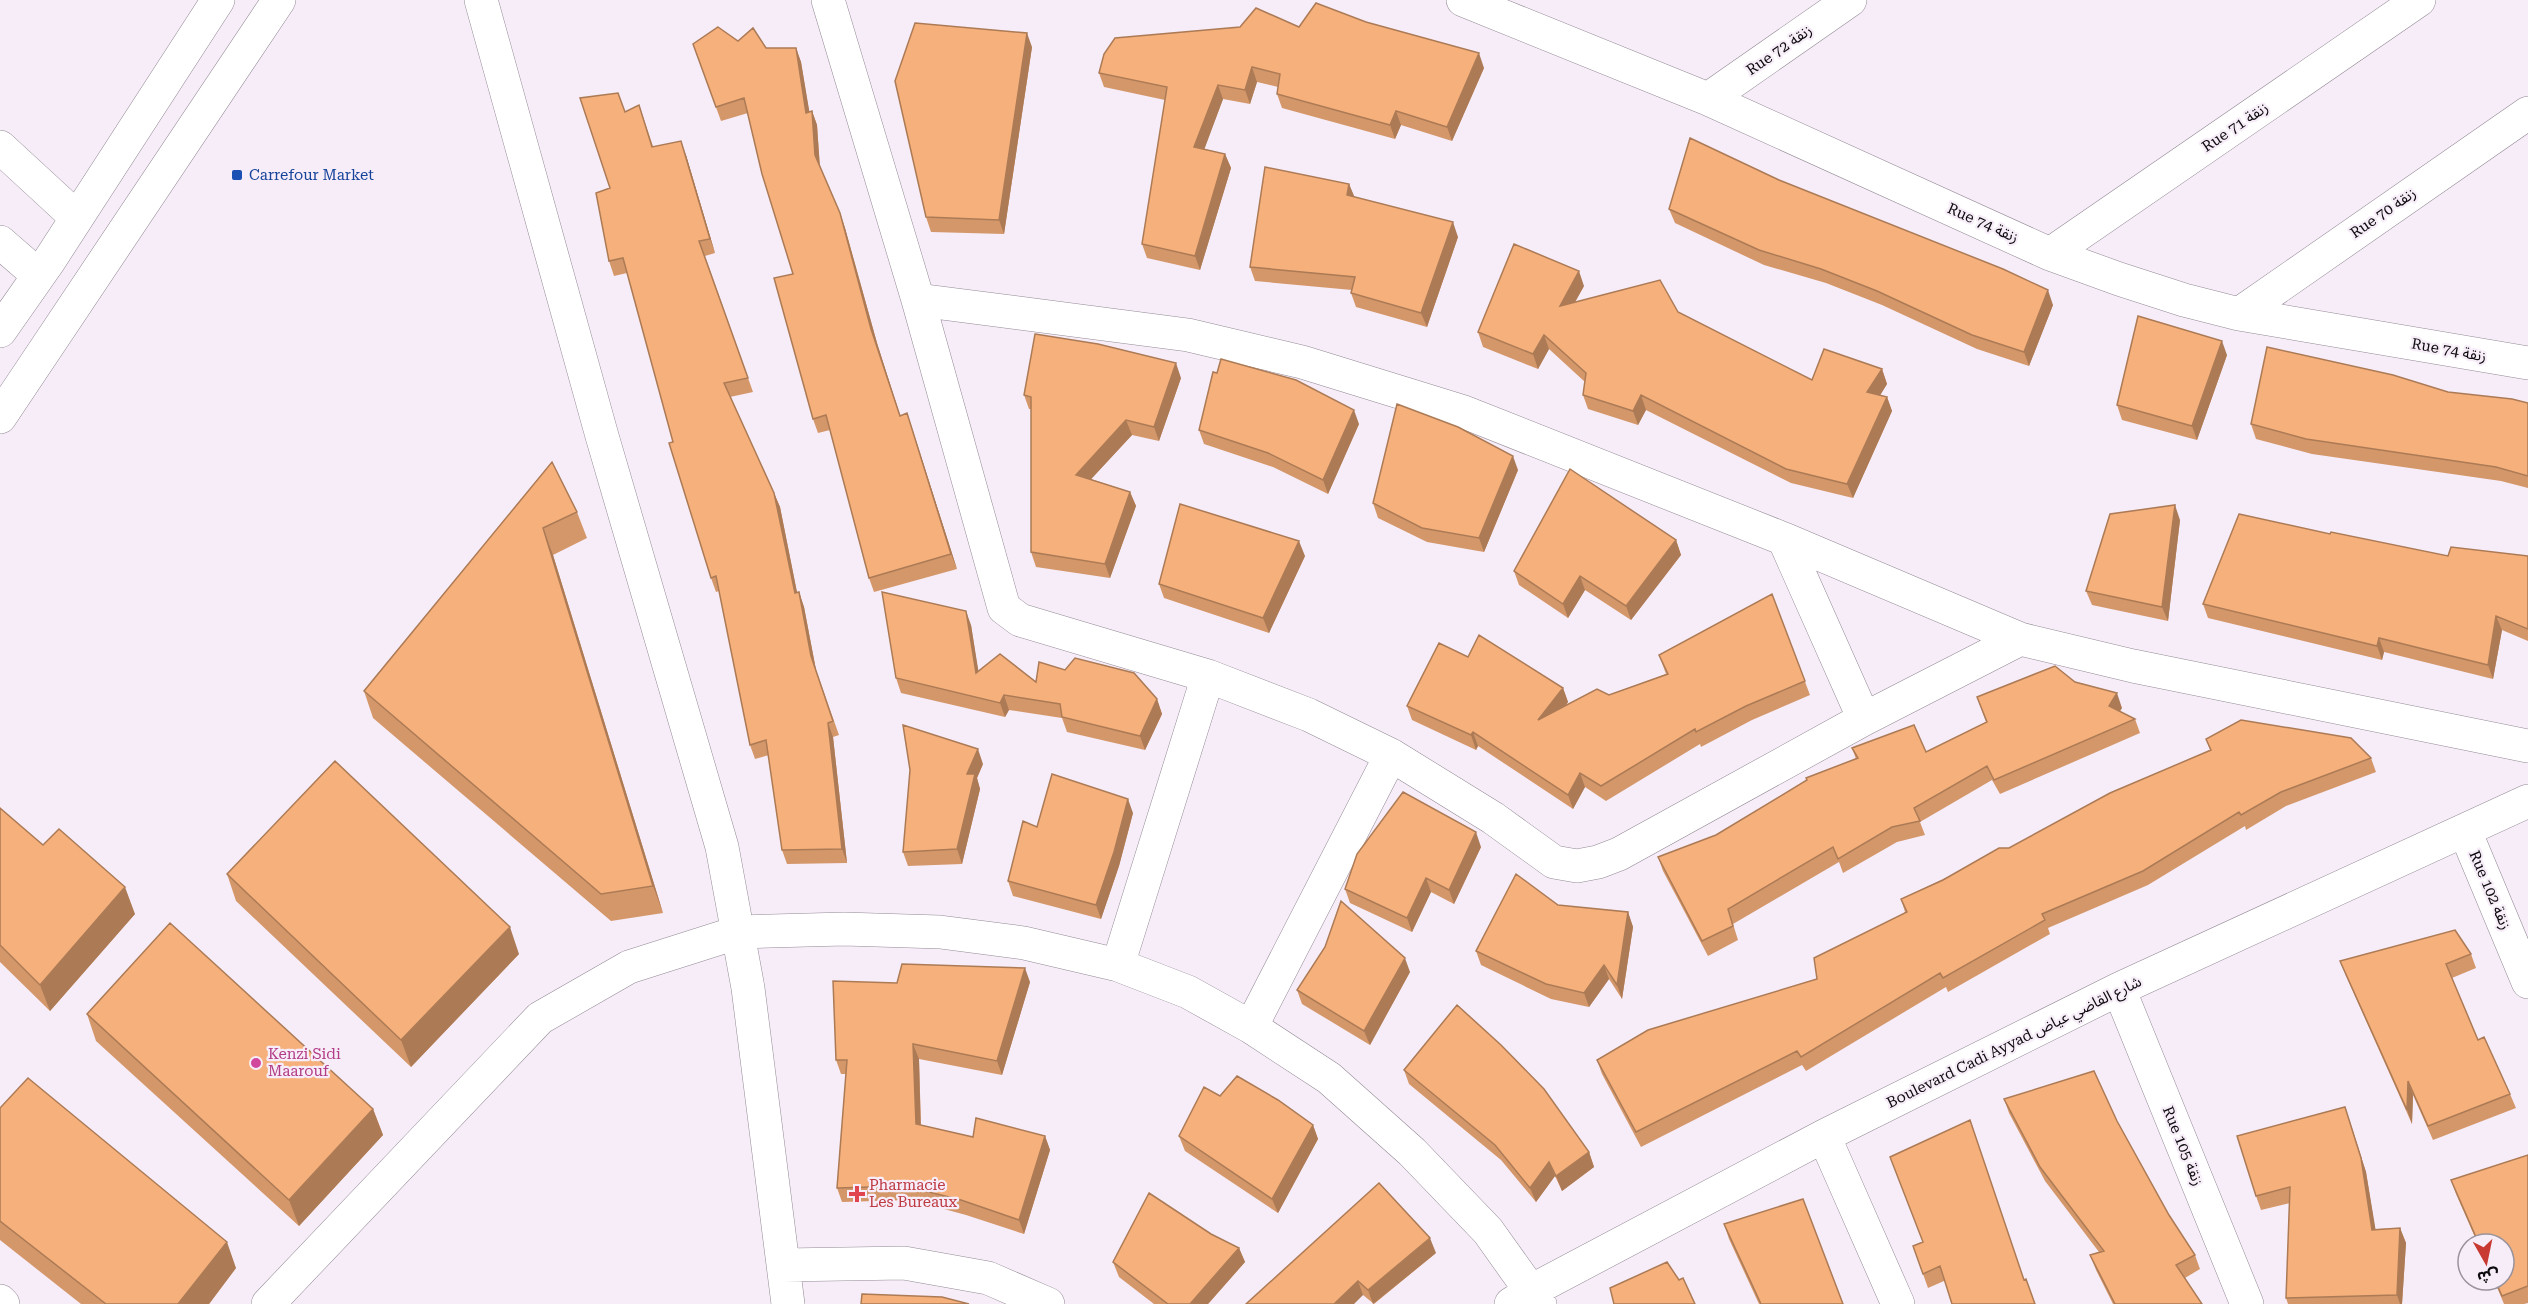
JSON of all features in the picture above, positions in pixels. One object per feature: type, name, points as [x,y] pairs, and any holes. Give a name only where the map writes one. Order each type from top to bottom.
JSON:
[{"type":"street","points":[[0,331],[218,0]]},
{"type":"street","points":[[0,417],[279,0]]},
{"type":"street","points":[[481,0],[602,436],[722,847],[739,932],[788,1304]]},
{"type":"street","points":[[828,0],[918,300],[1004,608],[1012,616],[1208,676],[1309,715],[1391,755],[1493,818],[1554,862],[1577,866],[1598,862],[1619,854],[1864,719],[2020,639]]},
{"type":"street","name":"Rue 74 زنقة","points":[[1463,0],[1708,99],[2050,254],[2184,300],[2239,314],[2528,363]]},
{"type":"street","name":"Rue 72 زنقة","points":[[1708,99],[1850,0]]},
{"type":"street","name":"Rue 71 زنقة","points":[[2050,254],[2419,0]]},
{"type":"street","name":"Rue 70 زنقة","points":[[2239,314],[2528,113]]},
{"type":"street","points":[[0,147],[76,217]]},
{"type":"street","points":[[0,242],[38,275]]},
{"type":"street","points":[[918,300],[1188,335],[1302,362],[1464,412],[1784,538],[2020,639],[2133,666],[2528,746]]},
{"type":"street","points":[[1784,538],[1864,719]]},
{"type":"street","points":[[1119,965],[1208,676]]},
{"type":"street","points":[[1251,1027],[1391,755]]},
{"type":"street","name":"Boulevard Cadi Ayyad شارع القاضي عياض","points":[[1527,1300],[1824,1137],[2119,989],[2528,801]]},
{"type":"street","name":"Rue 102 زنقة","points":[[2465,831],[2528,982]]},
{"type":"street","points":[[268,1304],[540,1018],[629,967],[739,932],[844,930],[940,932],[1024,943],[1119,965],[1188,992],[1251,1027],[1329,1078],[1412,1152],[1488,1231],[1527,1300]]},
{"type":"street","name":"Rue 105 زنقة","points":[[2119,989],[2247,1304]]},
{"type":"street","points":[[1824,1137],[1898,1304]]},
{"type":"street","points":[[784,1265],[904,1263],[988,1278],[1048,1304]]},
{"type":"building","points":[[1316,3],[1366,22],[1479,53],[1447,127],[1396,111],[1390,125],[1277,94],[1280,74],[1252,67],[1245,90],[1218,85],[1194,147],[1225,154],[1195,256],[1142,244],[1167,87],[1099,73],[1104,54],[1115,38],[1240,27],[1256,8],[1299,27]]},
{"type":"building","points":[[915,23],[1027,33],[999,220],[926,217],[895,81]]},
{"type":"building","points":[[718,27],[738,41],[753,28],[766,48],[796,48],[806,113],[812,111],[815,155],[840,213],[871,329],[900,416],[907,413],[951,554],[869,578],[826,415],[813,419],[774,278],[793,274],[762,174],[744,98],[716,107],[693,44]]},
{"type":"building","points":[[618,93],[625,112],[639,105],[652,147],[681,141],[710,239],[699,241],[748,378],[724,383],[774,493],[795,593],[799,592],[811,656],[833,721],[828,723],[842,849],[782,850],[766,740],[750,745],[716,576],[711,578],[669,443],[673,442],[623,258],[609,261],[596,193],[610,188],[580,98]]},
{"type":"building","points":[[1690,138],[1779,180],[2003,269],[2048,290],[2024,352],[1972,335],[1877,291],[1821,269],[1759,250],[1669,209]]},
{"type":"building","points":[[1265,167],[1349,184],[1347,195],[1453,222],[1421,313],[1351,293],[1355,277],[1250,267]]},
{"type":"building","points":[[1514,244],[1579,271],[1560,306],[1660,280],[1678,312],[1812,380],[1824,349],[1882,369],[1867,392],[1887,397],[1847,484],[1786,469],[1641,395],[1633,411],[1583,395],[1586,373],[1544,335],[1533,354],[1478,332]]},
{"type":"building","points":[[2138,316],[2222,341],[2192,426],[2117,405]]},
{"type":"building","points":[[1035,334],[1098,344],[1176,363],[1154,427],[1126,420],[1076,475],[1130,492],[1105,564],[1031,552],[1031,397],[1024,395]]},
{"type":"building","points":[[2267,347],[2393,375],[2448,392],[2528,403],[2528,476],[2496,467],[2306,439],[2251,424]]},
{"type":"building","points":[[1221,359],[1296,380],[1354,410],[1323,480],[1268,453],[1199,430],[1213,372],[1217,373]]},
{"type":"building","points":[[1397,404],[1458,427],[1513,456],[1479,538],[1422,528],[1373,503]]},
{"type":"building","points":[[552,462],[577,512],[543,528],[653,886],[601,894],[364,691]]},
{"type":"building","points":[[1570,469],[1676,540],[1626,606],[1580,576],[1563,604],[1514,571]]},
{"type":"building","points":[[1180,504],[1299,541],[1263,618],[1159,584]]},
{"type":"building","points":[[2175,505],[2162,607],[2086,591],[2110,514]]},
{"type":"building","points":[[2239,514],[2448,556],[2451,547],[2528,556],[2528,629],[2496,616],[2488,665],[2379,638],[2377,646],[2203,604]]},
{"type":"building","points":[[882,592],[966,611],[976,673],[1000,654],[1036,682],[1039,662],[1065,670],[1075,658],[1134,673],[1157,699],[1140,736],[1062,717],[1060,704],[1004,695],[1000,703],[896,678]]},
{"type":"building","points":[[1772,594],[1805,681],[1746,706],[1696,732],[1695,729],[1601,786],[1580,773],[1568,795],[1473,732],[1471,735],[1407,706],[1439,643],[1468,657],[1479,635],[1563,688],[1538,720],[1597,689],[1609,695],[1668,674],[1659,655]]},
{"type":"building","points":[[2055,666],[2075,682],[2117,693],[2109,706],[2135,719],[1994,780],[1987,766],[1914,808],[1920,821],[1892,827],[1838,859],[1833,847],[1728,909],[1733,926],[1702,941],[1658,857],[1716,835],[1807,780],[1806,778],[1858,758],[1852,748],[1914,725],[1926,752],[1987,722],[1977,697]]},
{"type":"building","points":[[2241,720],[2351,738],[2371,758],[2281,792],[2241,815],[2239,812],[2143,871],[2042,914],[2045,920],[1943,978],[1940,973],[1801,1057],[1797,1051],[1636,1132],[1597,1060],[1648,1030],[1817,979],[1814,958],[1907,912],[1901,899],[1943,880],[1999,848],[2009,848],[2110,793],[2211,750],[2206,739]]},
{"type":"building","points":[[903,725],[978,749],[967,774],[975,774],[957,849],[903,852],[910,770]]},
{"type":"building","points":[[335,761],[510,927],[401,1040],[227,874]]},
{"type":"building","points":[[1052,774],[1128,799],[1114,852],[1096,905],[1008,881],[1023,821],[1037,827]]},
{"type":"building","points":[[1403,792],[1476,832],[1449,890],[1426,878],[1407,918],[1345,889],[1357,854]]},
{"type":"building","points":[[0,808],[43,845],[59,829],[125,887],[40,985],[0,945]]},
{"type":"building","points":[[1516,874],[1558,905],[1628,912],[1617,985],[1604,965],[1584,993],[1546,984],[1476,951]]},
{"type":"building","points":[[1341,901],[1405,958],[1364,1031],[1297,990],[1325,947]]},
{"type":"building","points":[[170,923],[373,1109],[289,1200],[87,1014]]},
{"type":"building","points":[[2455,930],[2471,954],[2446,964],[2478,1040],[2484,1037],[2510,1094],[2428,1126],[2408,1081],[2407,1110],[2340,961]]},
{"type":"building","points":[[902,964],[1025,968],[997,1061],[913,1044],[916,1124],[973,1137],[976,1118],[1045,1136],[1019,1220],[961,1200],[905,1186],[837,1188],[847,1060],[836,1060],[833,981],[897,983]]},
{"type":"building","points":[[1457,1005],[1544,1089],[1589,1152],[1556,1176],[1549,1162],[1530,1188],[1495,1145],[1404,1070]]},
{"type":"building","points":[[2094,1071],[2117,1121],[2169,1215],[2195,1255],[2176,1265],[2202,1304],[2115,1304],[2090,1255],[2104,1251],[2040,1167],[2004,1099]]},
{"type":"building","points":[[1237,1076],[1278,1100],[1313,1125],[1272,1199],[1179,1136],[1204,1087],[1220,1096]]},
{"type":"building","points":[[28,1078],[227,1242],[178,1304],[106,1304],[0,1221],[0,1108]]},
{"type":"building","points":[[2345,1107],[2361,1158],[2372,1230],[2400,1228],[2397,1295],[2286,1298],[2290,1187],[2256,1196],[2237,1136]]},
{"type":"building","points":[[1970,1120],[2024,1280],[2026,1279],[2035,1304],[1952,1304],[1940,1266],[1923,1274],[1913,1246],[1923,1242],[1890,1157]]},
{"type":"building","points":[[2528,1155],[2528,1286],[2516,1291],[2516,1232],[2474,1232],[2451,1180]]},
{"type":"building","points":[[1379,1183],[1430,1238],[1368,1290],[1358,1281],[1334,1304],[1246,1304]]},
{"type":"building","points":[[1149,1193],[1211,1234],[1239,1248],[1190,1304],[1168,1304],[1113,1262]]},
{"type":"building","points":[[1803,1199],[1843,1304],[1761,1304],[1724,1224]]},
{"type":"building","points":[[1667,1262],[1679,1280],[1683,1278],[1695,1304],[1614,1304],[1610,1288]]},
{"type":"building","points":[[2500,1292],[2512,1292],[2502,1296]]},
{"type":"building","points":[[862,1294],[942,1297],[969,1304],[861,1304]]},
{"type":"place","name":"Carrefour Market","points":[[237,175]]},
{"type":"place","name":"Kenzi Sidi Maarouf","points":[[256,1063]]},
{"type":"place","name":"Pharmacie Les Bureaux","points":[[857,1194]]}]
